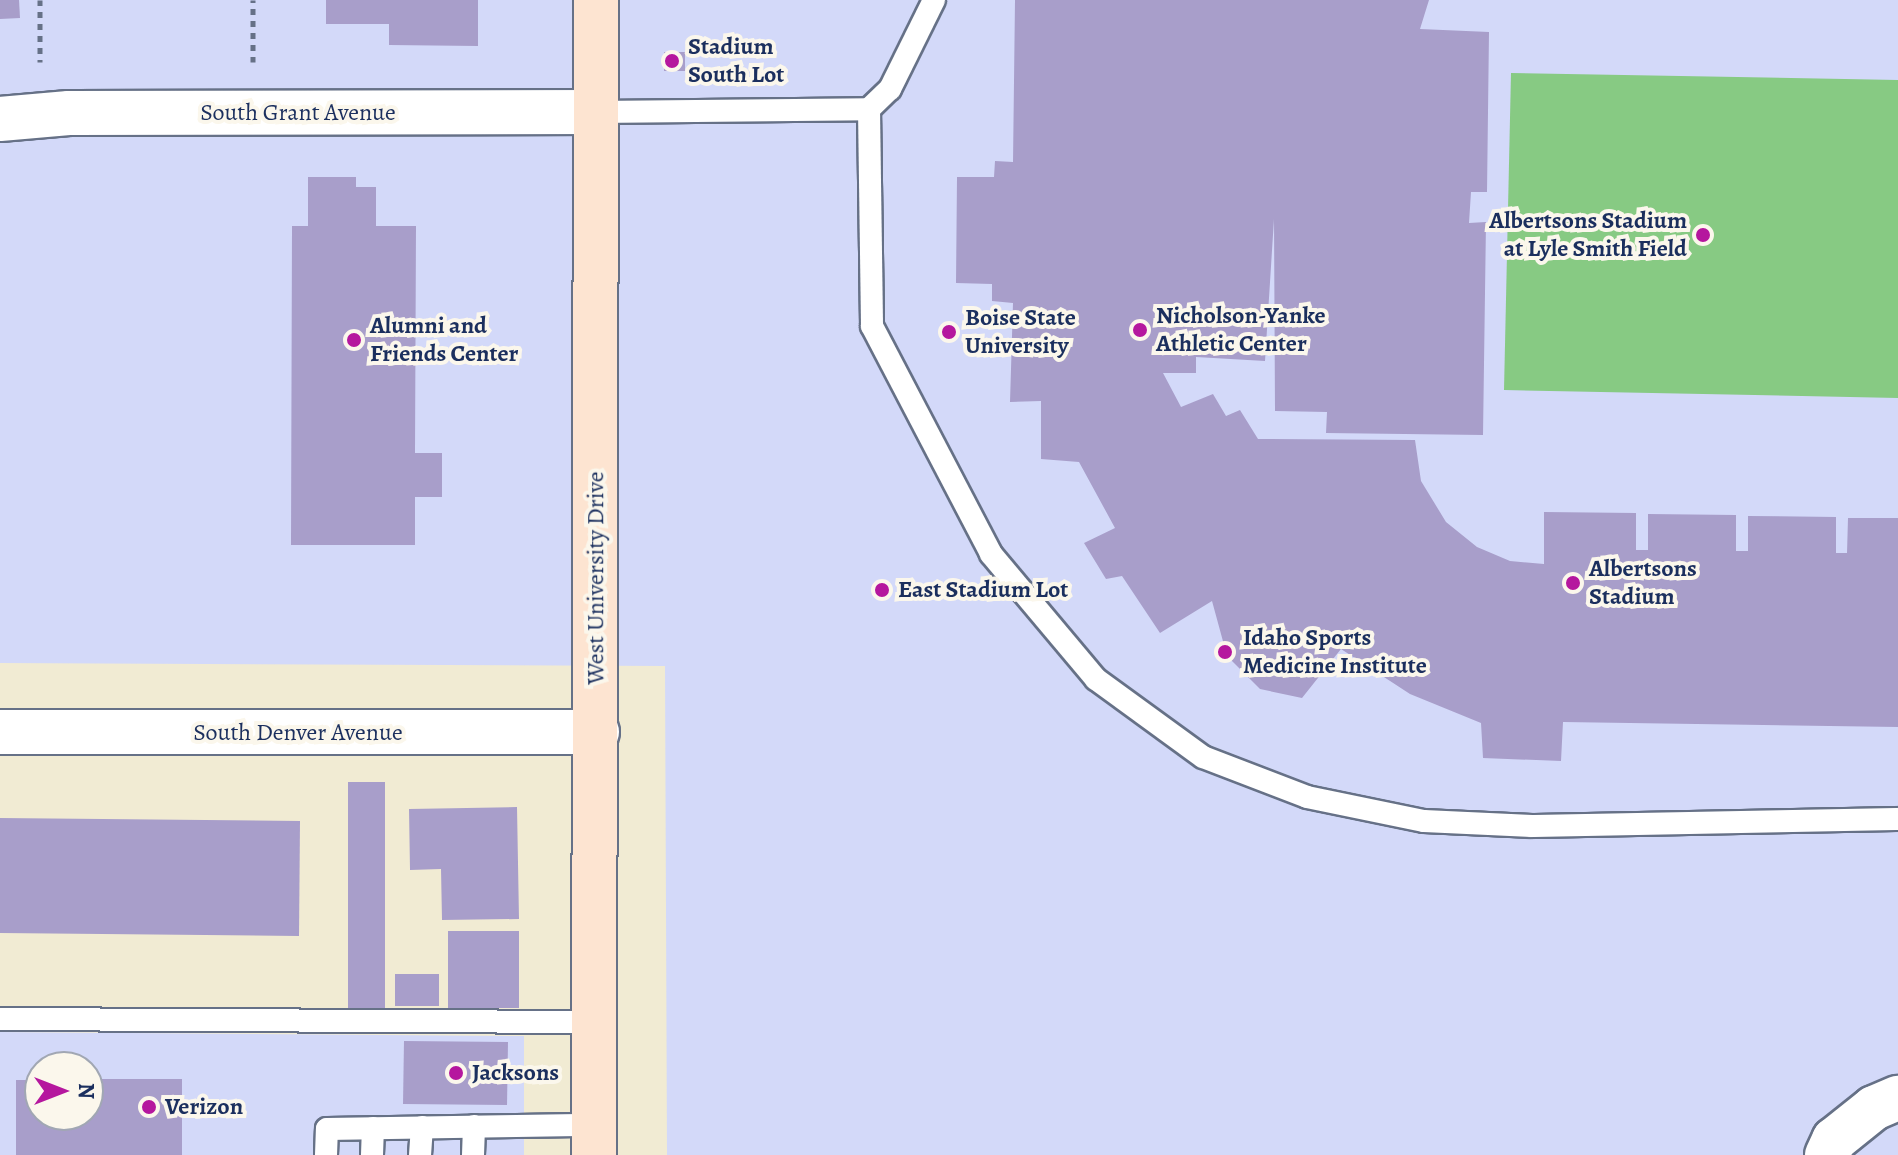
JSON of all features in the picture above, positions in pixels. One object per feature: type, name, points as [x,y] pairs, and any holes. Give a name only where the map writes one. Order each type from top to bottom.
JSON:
[{"type":"street","name":"West University Drive","points":[[594,1140],[596,0]]},
{"type":"street","name":"South Grant Avenue","points":[[0,119],[69,113],[596,112]]},
{"type":"street","name":"South Denver Avenue","points":[[0,732],[597,732]]},
{"type":"street","points":[[1827,1155],[1834,1140],[1874,1108],[1898,1098]]},
{"type":"lane","points":[[596,112],[869,109],[890,89],[934,0]]},
{"type":"lane","points":[[869,109],[872,326],[991,554],[1096,679],[1203,757],[1307,797],[1424,821],[1532,826],[1898,819]]},
{"type":"lane","points":[[0,1019],[593,1022]]},
{"type":"lane","points":[[326,1155],[327,1129],[474,1126],[594,1140]]},
{"type":"lane","points":[[473,1155],[474,1126]]},
{"type":"lane","points":[[420,1155],[422,1127]]},
{"type":"lane","points":[[372,1155],[373,1128]]},
{"type":"path","points":[[40,0],[40,62]]},
{"type":"path","points":[[253,0],[253,62]]},
{"type":"shaded area","name":"Boise State University","points":[[0,0],[1898,0],[1898,1155],[667,1155],[665,666],[0,663]]},
{"type":"shaded area","points":[[0,1032],[524,1036],[524,1155],[0,1155]]},
{"type":"green space","name":"Albertsons Stadium at Lyle Smith Field","points":[[1511,73],[1898,80],[1898,398],[1504,390]]},
{"type":"building","points":[[0,0],[19,0],[20,18],[0,19]]},
{"type":"building","points":[[326,0],[478,0],[478,46],[389,45],[389,24],[326,24]]},
{"type":"building","points":[[1015,0],[1429,0],[1420,29],[1489,32],[1487,192],[1471,192],[1469,223],[1486,222],[1483,435],[1326,433],[1327,412],[1275,411],[1274,219],[1265,361],[1196,357],[1196,373],[1163,373],[1181,407],[1213,394],[1226,416],[1240,410],[1258,439],[1415,440],[1421,481],[1446,522],[1477,547],[1510,561],[1544,564],[1544,512],[1636,513],[1636,550],[1648,550],[1648,514],[1736,515],[1736,551],[1748,551],[1748,516],[1836,517],[1836,553],[1847,553],[1848,518],[1898,518],[1898,727],[1563,722],[1561,761],[1483,758],[1481,723],[1410,694],[1341,649],[1302,698],[1260,689],[1227,656],[1212,601],[1160,633],[1122,576],[1106,579],[1084,543],[1115,528],[1079,462],[1041,459],[1041,401],[1010,402],[1013,303],[992,301],[992,284],[956,283],[957,177],[994,177],[995,161],[1013,162]]},
{"type":"building","points":[[664,52],[685,52],[685,71],[664,71]]},
{"type":"building","name":"Alumni and Friends Center","points":[[308,177],[356,177],[356,187],[376,187],[376,226],[416,226],[415,453],[442,453],[442,497],[415,497],[415,545],[291,545],[292,226],[308,226]]},
{"type":"building","points":[[348,782],[385,782],[385,1009],[348,1009]]},
{"type":"building","points":[[517,807],[519,919],[442,920],[441,869],[410,870],[409,809]]},
{"type":"building","points":[[0,818],[300,821],[299,936],[0,933]]},
{"type":"building","points":[[448,931],[519,931],[519,1008],[448,1008]]},
{"type":"building","points":[[395,974],[439,974],[439,1006],[395,1006]]},
{"type":"building","name":"Jacksons","points":[[404,1041],[508,1042],[507,1105],[403,1104]]},
{"type":"building","points":[[104,1079],[182,1079],[182,1155],[16,1155],[16,1080],[24,1080],[24,1131],[104,1131]]},
{"type":"place","name":"Stadium South Lot","points":[[672,61]]},
{"type":"place","name":"Albertsons Stadium at Lyle Smith Field","points":[[1703,235]]},
{"type":"place","name":"Nicholson-Yanke Athletic Center","points":[[1140,330]]},
{"type":"place","name":"Boise State University","points":[[949,332]]},
{"type":"place","name":"Alumni and Friends Center","points":[[354,340]]},
{"type":"place","name":"Albertsons Stadium","points":[[1573,583]]},
{"type":"place","name":"East Stadium Lot","points":[[882,590]]},
{"type":"place","name":"Idaho Sports Medicine Institute","points":[[1225,652]]},
{"type":"place","name":"Jacksons","points":[[456,1073]]},
{"type":"place","name":"Verizon","points":[[149,1107]]}]
